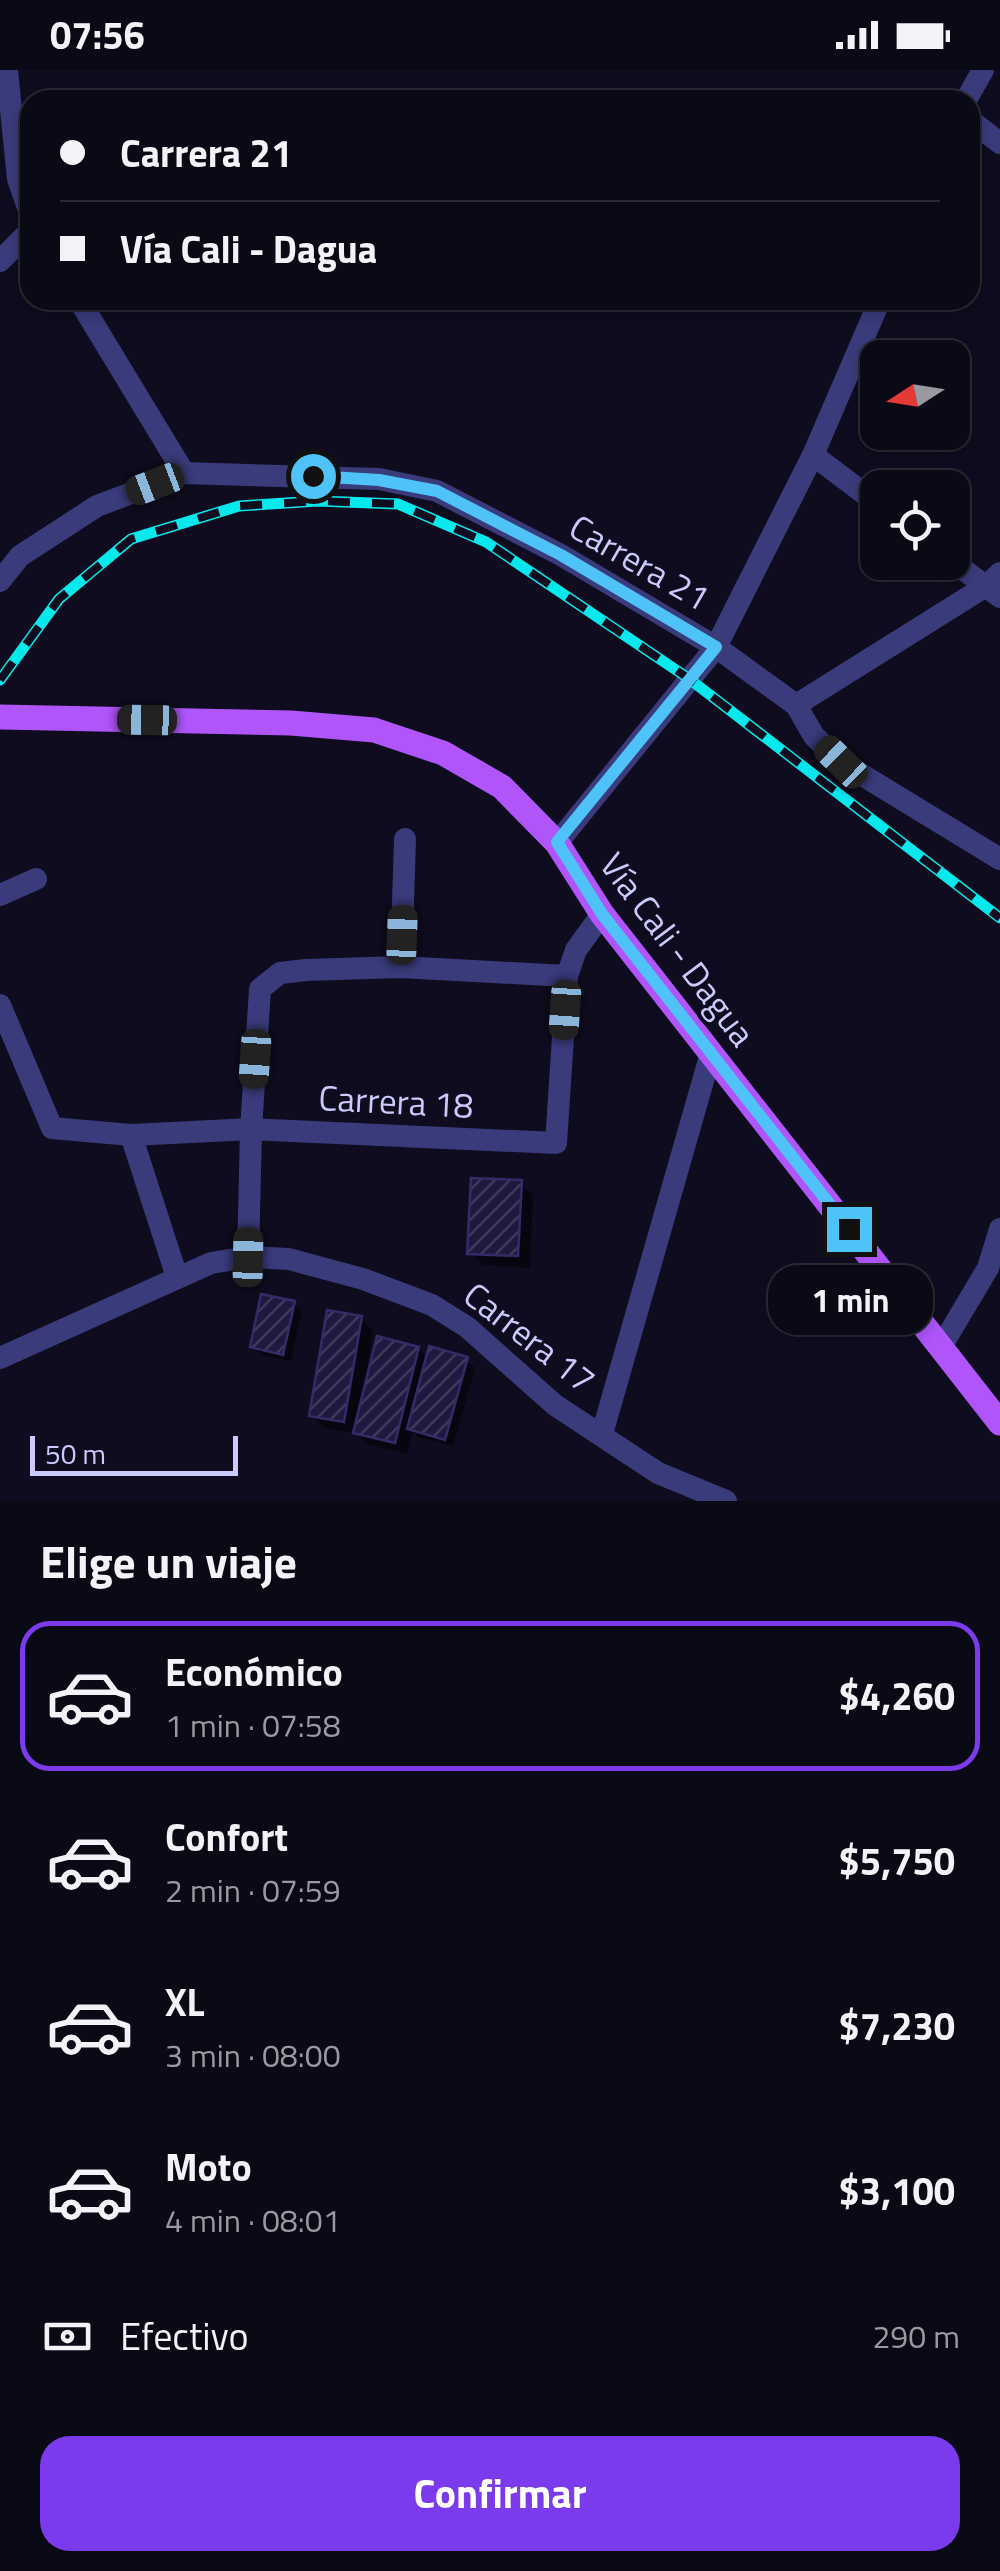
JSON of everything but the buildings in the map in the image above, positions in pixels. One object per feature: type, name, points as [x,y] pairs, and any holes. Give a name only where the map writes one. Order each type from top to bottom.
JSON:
[{"type":"main road","name":"Vía Cali - Dagua","points":[[2,717],[290,723],[374,730],[443,753],[502,787],[557,842],[602,914],[1000,1423]]},
{"type":"street","points":[[7,70],[20,185]]},
{"type":"street","points":[[980,128],[1000,143]]},
{"type":"street","points":[[0,261],[20,242]]},
{"type":"street","points":[[0,581],[20,556],[97,506],[184,473],[85,310]]},
{"type":"street","points":[[557,842],[716,647],[813,455],[876,310]]},
{"type":"street","points":[[813,455],[860,490]]},
{"type":"street","name":"Carrera 21","points":[[184,473],[379,480],[437,491],[561,555],[716,647],[796,705],[814,736],[841,762],[1000,859]]},
{"type":"street","points":[[796,705],[995,585],[970,570]]},
{"type":"street","points":[[401,967],[404,838]]},
{"type":"street","points":[[0,894],[36,878]]},
{"type":"street","points":[[248,1257],[250,1130],[260,989],[280,973],[401,967],[567,976],[576,950],[602,914]]},
{"type":"street","name":"Carrera 18","points":[[0,1006],[52,1128],[131,1135],[250,1130],[556,1143],[567,976]]},
{"type":"street","points":[[602,1434],[711,1053]]},
{"type":"street","points":[[131,1135],[177,1277]]},
{"type":"street","points":[[941,1347],[988,1268],[1000,1228]]},
{"type":"street","name":"Carrera 17","points":[[0,1358],[211,1264],[248,1257],[288,1259],[363,1279],[432,1305],[467,1327],[555,1405],[658,1473],[726,1501]]},
{"type":"railway","points":[[0,680],[59,599],[131,539],[239,506],[318,501],[398,504],[486,542],[688,678],[1000,918]]},
{"type":"route","points":[[313,476],[379,480],[437,491],[561,555],[716,647],[557,842],[602,914],[849,1229]]}]
